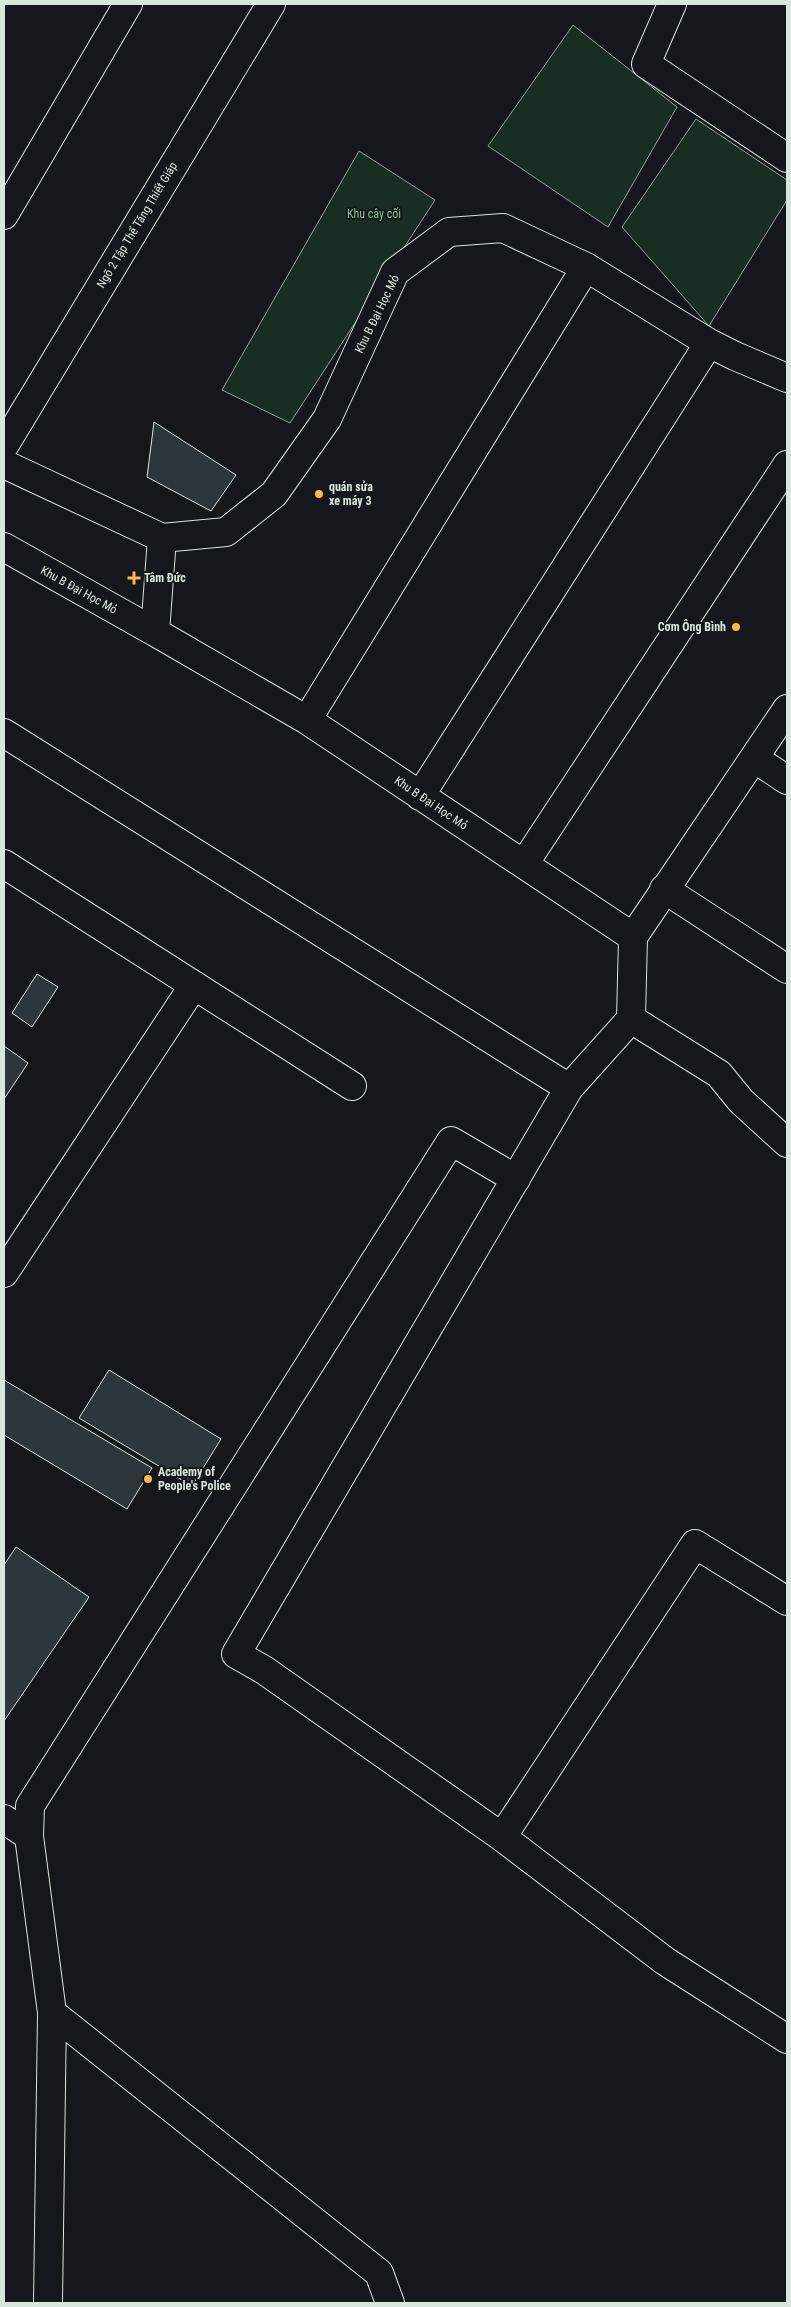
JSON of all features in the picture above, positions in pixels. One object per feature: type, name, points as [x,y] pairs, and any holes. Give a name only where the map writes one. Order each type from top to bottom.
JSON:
[{"type":"street","points":[[4,215],[128,4]]},
{"type":"street","name":"Ngõ 2 Tập Thể Tăng Thiết Giáp","points":[[4,446],[271,4]]},
{"type":"street","points":[[672,4],[646,64],[787,158]]},
{"type":"street","name":"Khu B Đại Học Mỏ","points":[[162,538],[226,532],[274,494],[326,419],[395,272],[449,232],[503,228],[586,267],[709,343],[787,378]]},
{"type":"street","points":[[306,720],[586,267]]},
{"type":"street","points":[[420,796],[709,343]]},
{"type":"street","points":[[4,464],[162,538],[154,632]]},
{"type":"street","points":[[524,864],[787,464]]},
{"type":"street","name":"Khu B Đại Học Mỏ","points":[[4,547],[306,720],[633,937]]},
{"type":"street","points":[[787,710],[633,937],[631,1019],[569,1088],[236,1654],[264,1670],[502,1838],[665,1960],[787,2039]]},
{"type":"street","points":[[4,733],[569,1088]]},
{"type":"street","points":[[754,758],[787,780]]},
{"type":"street","points":[[4,864],[352,1086]]},
{"type":"street","points":[[664,890],[787,969]]},
{"type":"street","points":[[4,1273],[194,985]]},
{"type":"street","points":[[631,1019],[719,1074],[741,1101],[787,1143]]},
{"type":"street","points":[[48,2303],[52,2013],[29,1836],[30,1806],[451,1141],[516,1179]]},
{"type":"street","points":[[502,1838],[695,1544],[787,1601]]},
{"type":"street","points":[[4,1819],[29,1836]]},
{"type":"street","points":[[52,2013],[379,2273],[390,2303]]},
{"type":"green space","points":[[573,25],[677,107],[608,227],[488,146]]},
{"type":"green space","points":[[696,119],[787,180],[787,200],[709,326],[622,227]]},
{"type":"green space","name":"Khu cây cối","points":[[359,151],[435,200],[290,423],[222,390]]},
{"type":"building","points":[[154,422],[236,475],[211,511],[147,477]]},
{"type":"building","points":[[37,974],[58,987],[32,1027],[12,1013]]},
{"type":"building","points":[[4,1046],[28,1063],[4,1099]]},
{"type":"building","points":[[109,1370],[221,1439],[192,1486],[79,1418]]},
{"type":"building","points":[[4,1380],[152,1468],[127,1509],[4,1435]]},
{"type":"building","points":[[16,1547],[89,1597],[4,1721],[4,1565]]},
{"type":"place","name":"quán sửa xe máy 3","points":[[319,494]]},
{"type":"place","name":"Tâm Đức","points":[[134,578]]},
{"type":"place","name":"Cơm Ông Bình","points":[[736,627]]},
{"type":"place","name":"Academy of People's Police","points":[[148,1479]]}]
